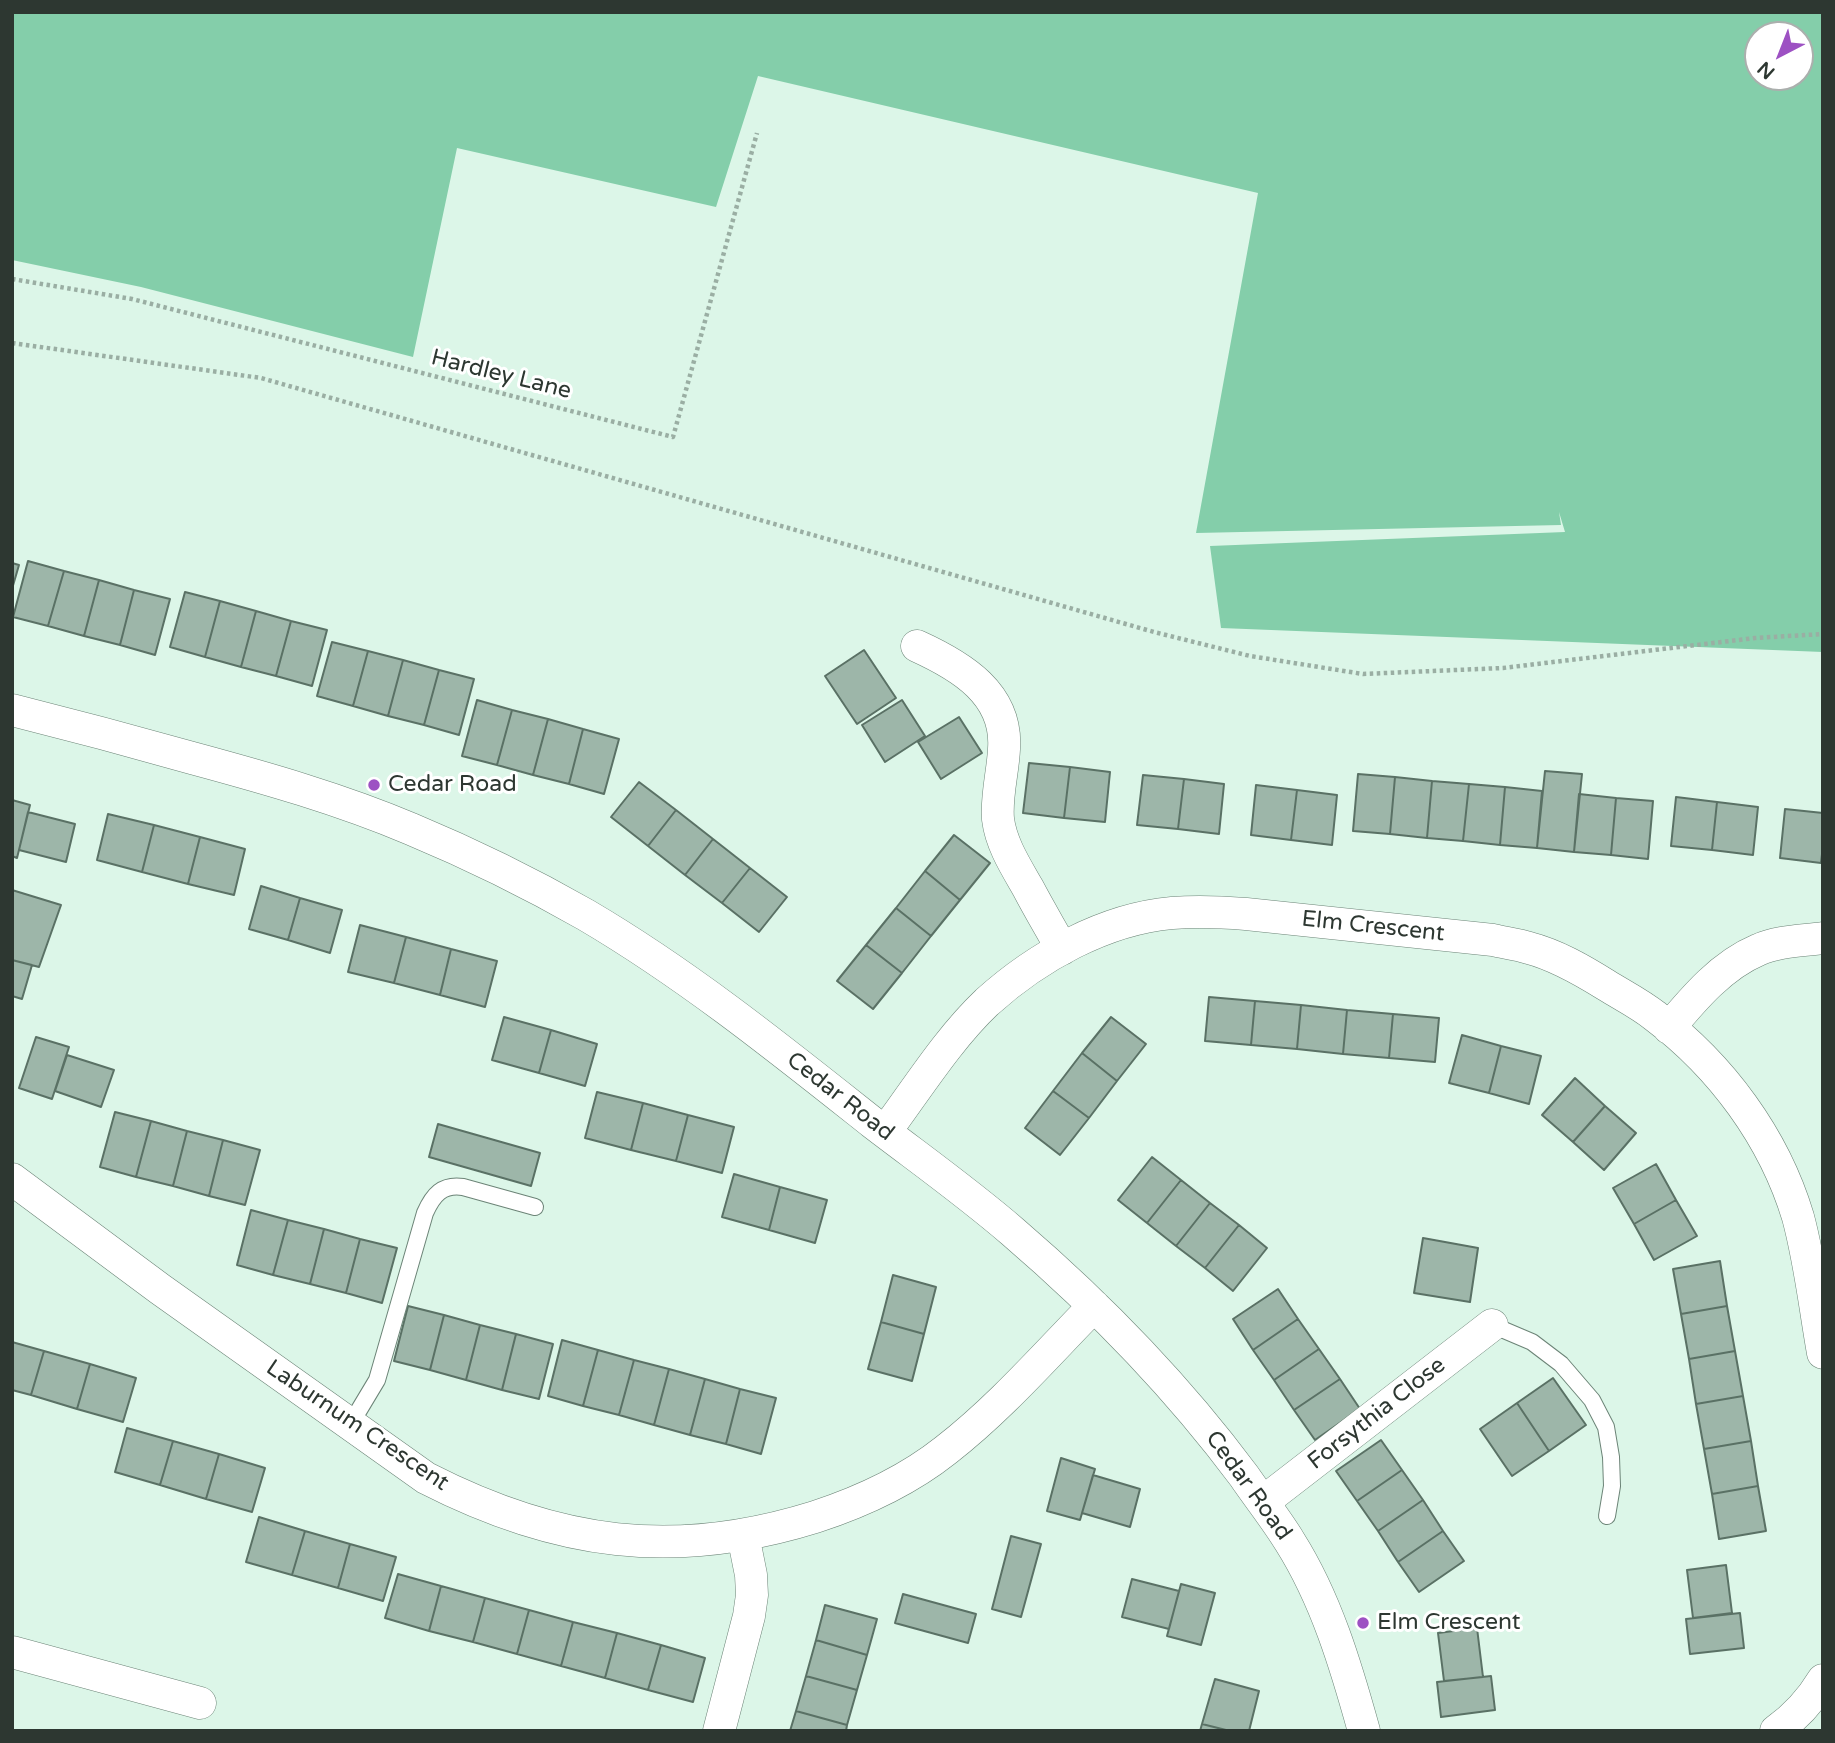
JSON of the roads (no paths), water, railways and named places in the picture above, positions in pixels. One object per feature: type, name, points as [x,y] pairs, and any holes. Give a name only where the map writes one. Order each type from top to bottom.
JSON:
[{"type":"street","points":[[917,646],[962,670],[992,700],[1000,715],[1004,730],[1004,748],[998,820],[1003,839],[1062,949]]},
{"type":"street","name":"Cedar Road","points":[[12,710],[253,774],[333,799],[412,829],[545,892],[589,917],[732,1014],[1010,1229],[1070,1282],[1182,1399],[1224,1449],[1291,1544],[1328,1619],[1364,1731]]},
{"type":"street","name":"Elm Crescent","points":[[885,1132],[940,1057],[986,1003],[1013,981],[1062,949],[1105,929],[1169,913],[1205,912],[1272,916],[1493,940],[1531,948],[1593,977],[1655,1015],[1731,1089],[1773,1158],[1797,1216],[1823,1353]]},
{"type":"street","points":[[1669,1028],[1705,988],[1742,958],[1759,949],[1823,938]]},
{"type":"street","name":"Laburnum Crescent","points":[[12,1179],[160,1289],[426,1478],[496,1510],[580,1534],[622,1541],[665,1543],[743,1535],[787,1525],[871,1496],[945,1451],[986,1415],[1094,1306]]},
{"type":"street","name":"Forsythia Close","points":[[1263,1502],[1492,1325]]},
{"type":"street","points":[[719,1731],[752,1595],[743,1535]]},
{"type":"street","points":[[12,1652],[200,1703]]},
{"type":"street","points":[[1776,1731],[1819,1694]]},
{"type":"lane","points":[[350,1425],[377,1380],[425,1213],[437,1193],[454,1185],[535,1207]]},
{"type":"lane","points":[[1492,1325],[1532,1342],[1561,1364],[1592,1400],[1606,1427],[1611,1458],[1612,1486],[1607,1516]]},
{"type":"place","name":"Cedar Road","points":[[374,785]]},
{"type":"place","name":"Elm Crescent","points":[[1363,1623]]}]
